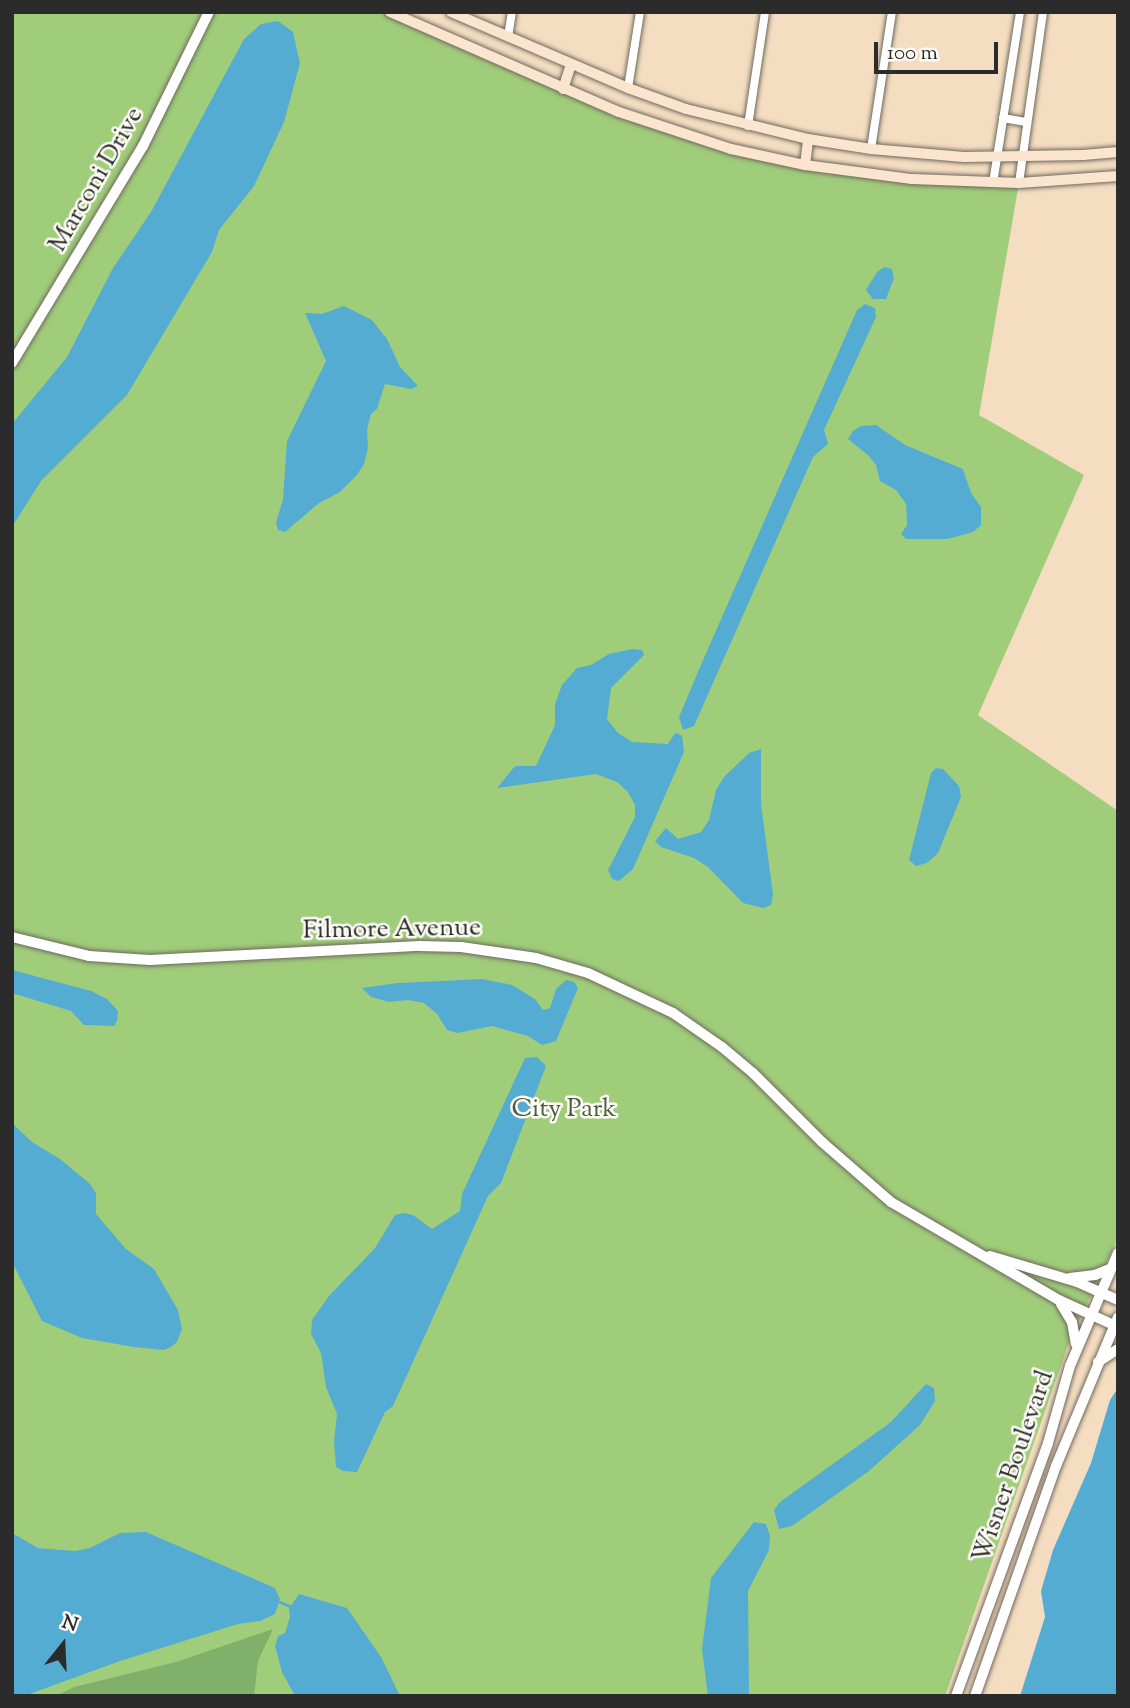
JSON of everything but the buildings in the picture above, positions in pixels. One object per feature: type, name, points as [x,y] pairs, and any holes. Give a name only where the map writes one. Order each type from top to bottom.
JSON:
[{"type":"main road","points":[[390,12],[563,89],[670,130],[731,149],[805,165],[912,178],[1019,183],[1118,176]]},
{"type":"main road","points":[[451,12],[628,88],[748,126],[808,139],[871,149],[996,157],[1118,152]]},
{"type":"main road","points":[[563,89],[571,65]]},
{"type":"main road","points":[[805,165],[808,139]]},
{"type":"street","name":"Marconi Drive","points":[[12,363],[143,146],[209,12]]},
{"type":"street","points":[[508,37],[512,12]]},
{"type":"street","points":[[628,88],[639,12]]},
{"type":"street","points":[[748,126],[765,12]]},
{"type":"street","points":[[871,149],[892,12]]},
{"type":"street","points":[[993,183],[1020,12]]},
{"type":"street","points":[[1019,183],[1043,12]]},
{"type":"street","points":[[1003,118],[1026,122]]},
{"type":"street","name":"Filmore Avenue","points":[[12,937],[89,956],[150,960],[420,946],[461,947],[536,958],[588,973],[644,998],[697,1029],[752,1073],[870,1185],[934,1229],[1059,1300],[1090,1315],[1116,1323]]},
{"type":"street","name":"Filmore Avenue","points":[[973,1250],[1118,1300]]},
{"type":"street","name":"Wisner Boulevard","points":[[956,1696],[1048,1443],[1077,1346],[1118,1253]]},
{"type":"street","points":[[1062,1279],[1096,1275],[1110,1269]]},
{"type":"street","points":[[1059,1300],[1072,1322],[1077,1346]]},
{"type":"street","name":"Wisner Boulevard","points":[[975,1696],[1052,1478],[1116,1323]]},
{"type":"street","points":[[1098,1362],[1118,1349]]},
{"type":"green space","name":"City Park","points":[[12,12],[390,12],[619,112],[805,165],[1019,183],[979,415],[1084,475],[978,715],[1118,811],[1118,1238],[1070,1340],[945,1696],[12,1696]]},
{"type":"green space","points":[[273,1629],[258,1661],[254,1696],[56,1696],[74,1687],[176,1662]]},
{"type":"water","points":[[278,21],[293,32],[300,63],[284,122],[254,186],[219,230],[212,252],[127,395],[41,481],[12,527],[12,424],[67,357],[113,268],[151,212],[244,39],[261,24]]},
{"type":"water","points":[[884,267],[892,269],[894,278],[886,299],[873,299],[866,290],[877,272]]},
{"type":"water","points":[[865,304],[875,308],[876,317],[824,430],[828,444],[813,457],[694,726],[683,730],[679,717],[700,667],[857,310]]},
{"type":"water","points":[[344,306],[372,320],[387,339],[400,367],[418,386],[411,389],[385,384],[377,409],[371,414],[367,430],[368,448],[364,464],[357,475],[340,492],[319,503],[285,532],[278,530],[276,523],[283,499],[287,441],[326,361],[305,313],[322,314]]},
{"type":"water","points":[[876,425],[905,445],[963,469],[971,493],[981,507],[981,525],[973,532],[947,539],[906,539],[901,534],[907,525],[906,504],[896,490],[880,481],[876,465],[869,456],[848,439],[853,431],[861,426]]},
{"type":"water","points":[[632,649],[642,650],[644,655],[611,688],[607,719],[618,733],[632,742],[668,744],[675,733],[679,734],[682,736],[684,752],[633,869],[619,881],[612,879],[608,870],[635,817],[635,805],[628,792],[617,782],[596,774],[497,788],[515,766],[536,766],[555,725],[555,704],[562,685],[577,668],[591,665],[609,654]]},
{"type":"water","points":[[761,749],[761,804],[773,894],[771,905],[763,908],[743,903],[708,867],[694,858],[661,847],[655,841],[666,828],[678,839],[701,832],[709,820],[716,790],[724,777],[749,753]]},
{"type":"water","points":[[936,768],[943,769],[959,786],[961,797],[938,853],[927,863],[916,866],[909,860],[931,773]]},
{"type":"water","points":[[12,970],[91,991],[107,999],[118,1011],[117,1021],[114,1026],[84,1025],[71,1011],[12,993]]},
{"type":"water","points":[[482,979],[512,985],[535,999],[543,1010],[550,1008],[556,989],[566,980],[574,982],[578,988],[556,1041],[542,1045],[528,1036],[492,1026],[457,1033],[447,1030],[437,1014],[424,1003],[408,1000],[389,1002],[371,997],[362,988],[398,983]]},
{"type":"water","points":[[537,1057],[546,1066],[501,1183],[488,1196],[393,1406],[385,1412],[357,1472],[343,1471],[336,1467],[334,1441],[337,1414],[326,1387],[321,1353],[311,1334],[312,1320],[329,1296],[375,1248],[395,1215],[413,1215],[432,1229],[460,1211],[462,1194],[525,1058]]},
{"type":"water","points":[[12,1123],[32,1142],[60,1159],[90,1184],[96,1193],[96,1214],[126,1249],[154,1269],[178,1310],[182,1329],[177,1342],[171,1347],[164,1350],[134,1347],[82,1338],[42,1321],[12,1262]]},
{"type":"water","points":[[926,1384],[934,1388],[935,1401],[920,1425],[869,1471],[792,1526],[779,1529],[774,1510],[780,1502],[891,1422]]},
{"type":"water","points":[[1118,1388],[1118,1696],[1020,1696],[1045,1617],[1041,1591],[1053,1550],[1091,1463],[1110,1400]]},
{"type":"water","points":[[754,1522],[766,1524],[770,1536],[769,1550],[748,1591],[749,1696],[708,1696],[702,1649],[711,1578]]},
{"type":"water","points":[[146,1532],[275,1588],[280,1599],[275,1614],[260,1621],[238,1624],[120,1661],[24,1696],[12,1696],[12,1533],[38,1548],[75,1551],[90,1548],[120,1533]]},
{"type":"water","points":[[299,1594],[347,1608],[381,1657],[400,1696],[295,1696],[282,1672],[275,1646],[278,1636],[285,1633],[290,1617],[289,1609]]},
{"type":"waterway","points":[[280,1602],[290,1606]]}]
